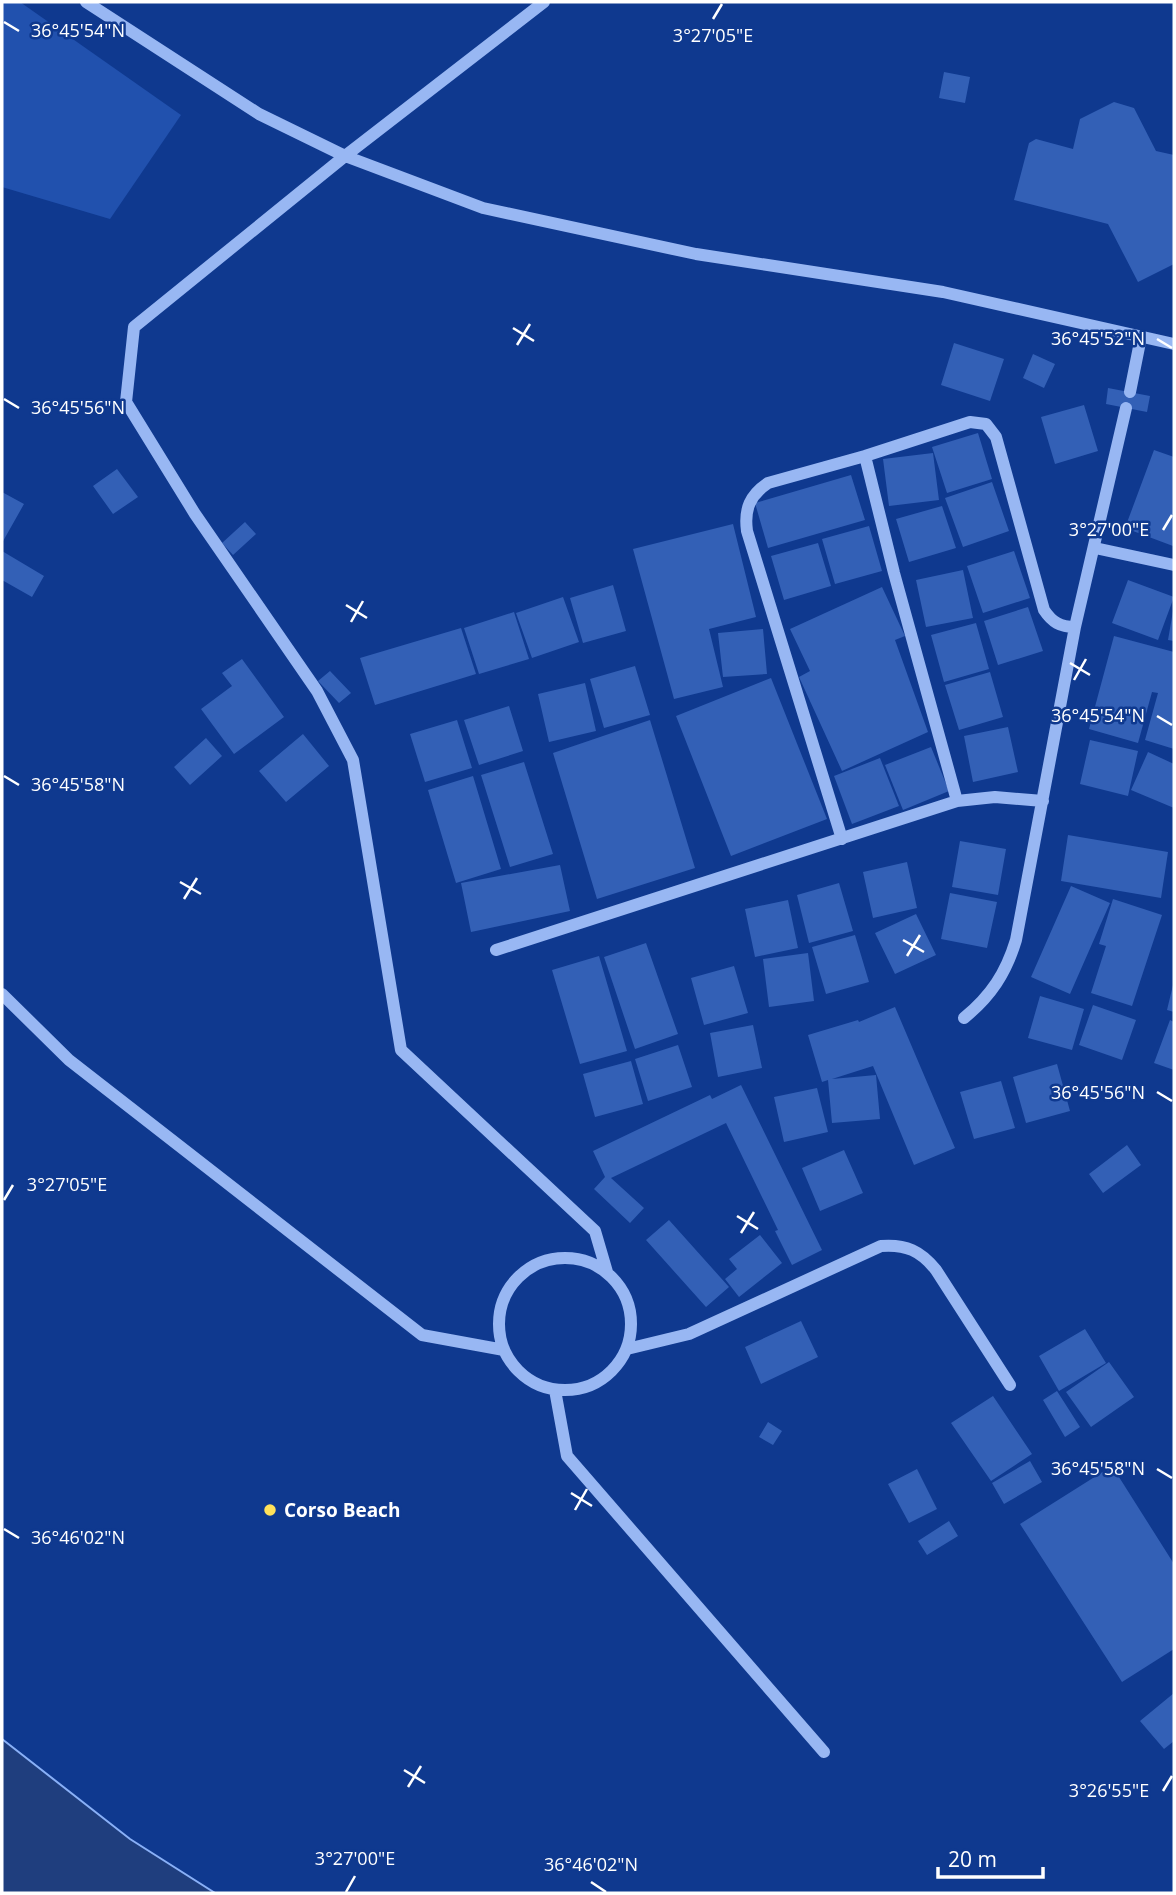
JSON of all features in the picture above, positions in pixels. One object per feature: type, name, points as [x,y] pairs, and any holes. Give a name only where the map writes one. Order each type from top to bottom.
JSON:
[{"type":"street","points":[[86,2],[259,114],[345,156],[483,208],[696,254],[943,292],[1174,344]]},
{"type":"street","points":[[544,2],[345,156],[134,327],[126,402],[195,514],[317,691],[353,760],[401,1050],[595,1231],[607,1272]]},
{"type":"street","points":[[1130,392],[1141,337]]},
{"type":"street","points":[[964,1018],[983,1003],[998,984],[1009,963],[1016,940],[1075,627],[1126,408]]},
{"type":"street","points":[[842,839],[745,520],[751,498],[768,483],[865,456],[970,422],[986,424],[996,437],[1044,610],[1056,624],[1075,627]]},
{"type":"street","points":[[865,456],[894,573],[957,801]]},
{"type":"street","points":[[1095,548],[1174,565]]},
{"type":"street","points":[[496,950],[957,801],[995,797],[1042,800]]},
{"type":"street","points":[[2,994],[69,1060],[422,1335],[504,1350]]},
{"type":"street","points":[[627,1349],[689,1334],[881,1246],[897,1244],[913,1249],[931,1264],[1010,1385]]},
{"type":"street","points":[[567,1258],[588,1261],[607,1272],[621,1288],[630,1307],[632,1328],[627,1349],[616,1368],[599,1382],[578,1390],[555,1390],[534,1382],[516,1369],[504,1350],[498,1327],[501,1305],[511,1285],[527,1269],[546,1260],[567,1258]]},
{"type":"street","points":[[555,1390],[567,1456],[824,1752]]},
{"type":"shaded area","points":[[2,2],[20,2],[181,115],[110,219],[2,187]]},
{"type":"shaded area","points":[[2,1739],[130,1839],[215,1893],[2,1893]]},
{"type":"building","points":[[944,72],[970,77],[965,103],[939,98]]},
{"type":"building","points":[[1114,102],[1134,108],[1156,151],[1174,155],[1174,264],[1138,282],[1108,224],[1014,200],[1029,143],[1036,139],[1073,149],[1080,119]]},
{"type":"building","points":[[954,343],[1004,359],[990,401],[941,385]]},
{"type":"building","points":[[1033,354],[1055,364],[1044,388],[1023,378]]},
{"type":"building","points":[[1108,388],[1150,396],[1147,412],[1106,404]]},
{"type":"building","points":[[1084,405],[1098,451],[1055,464],[1041,417]]},
{"type":"building","points":[[978,433],[992,479],[947,493],[932,447]]},
{"type":"building","points":[[1154,450],[1174,457],[1173,546],[1125,528]]},
{"type":"building","points":[[933,453],[939,500],[889,506],[883,459]]},
{"type":"building","points":[[117,469],[138,497],[113,514],[93,486]]},
{"type":"building","points":[[851,475],[865,520],[768,548],[755,503]]},
{"type":"building","points":[[992,482],[1009,531],[963,547],[945,498]]},
{"type":"building","points":[[2,492],[24,504],[2,543]]},
{"type":"building","points":[[942,506],[956,548],[909,562],[896,519]]},
{"type":"building","points":[[245,522],[256,534],[233,555],[222,543]]},
{"type":"building","points":[[733,524],[756,617],[709,629],[723,687],[674,699],[633,549]]},
{"type":"building","points":[[869,526],[882,571],[835,584],[822,539]]},
{"type":"building","points":[[818,543],[831,586],[784,600],[771,556]]},
{"type":"building","points":[[2,551],[44,576],[32,597],[2,580]]},
{"type":"building","points":[[1014,551],[1030,598],[983,613],[967,566]]},
{"type":"building","points":[[963,570],[973,618],[926,627],[916,580]]},
{"type":"building","points":[[1128,580],[1174,597],[1158,640],[1112,623]]},
{"type":"building","points":[[613,585],[626,631],[583,643],[570,598]]},
{"type":"building","points":[[882,587],[905,636],[895,640],[928,732],[842,771],[799,677],[810,671],[790,629]]},
{"type":"building","points":[[563,597],[579,642],[532,658],[516,613]]},
{"type":"building","points":[[1028,607],[1043,651],[998,665],[984,621]]},
{"type":"building","points":[[1174,611],[1174,641],[1168,640]]},
{"type":"building","points":[[514,612],[529,659],[479,674],[464,628]]},
{"type":"building","points":[[976,623],[989,669],[944,682],[931,635]]},
{"type":"building","points":[[461,628],[476,674],[375,705],[360,658]]},
{"type":"building","points":[[763,629],[767,674],[723,677],[718,633]]},
{"type":"building","points":[[1114,636],[1174,652],[1174,749],[1145,740],[1158,693],[1152,692],[1138,743],[1089,729]]},
{"type":"building","points":[[242,659],[284,717],[234,754],[201,709],[232,686],[222,673]]},
{"type":"building","points":[[635,666],[650,715],[604,728],[590,679]]},
{"type":"building","points":[[330,671],[351,693],[339,703],[318,681]]},
{"type":"building","points":[[990,672],[1003,717],[959,730],[945,685]]},
{"type":"building","points":[[771,678],[827,819],[731,856],[676,716]]},
{"type":"building","points":[[585,683],[596,731],[549,742],[538,694]]},
{"type":"building","points":[[509,706],[523,751],[479,765],[464,720]]},
{"type":"building","points":[[457,720],[472,768],[425,782],[410,734]]},
{"type":"building","points":[[650,720],[695,868],[597,899],[553,753]]},
{"type":"building","points":[[1008,727],[1018,772],[973,782],[964,736]]},
{"type":"building","points":[[303,734],[329,766],[286,802],[259,771]]},
{"type":"building","points":[[206,738],[222,756],[190,785],[174,767]]},
{"type":"building","points":[[1090,740],[1138,751],[1128,796],[1080,784]]},
{"type":"building","points":[[931,747],[949,791],[903,810],[885,765]]},
{"type":"building","points":[[1148,752],[1174,764],[1174,808],[1131,790]]},
{"type":"building","points":[[880,758],[899,806],[852,824],[834,776]]},
{"type":"building","points":[[524,762],[553,854],[510,867],[481,775]]},
{"type":"building","points":[[473,776],[501,869],[456,883],[428,790]]},
{"type":"building","points":[[1068,835],[1168,852],[1161,898],[1061,881]]},
{"type":"building","points":[[960,841],[1006,849],[998,895],[952,887]]},
{"type":"building","points":[[907,862],[917,908],[873,918],[863,872]]},
{"type":"building","points":[[560,865],[570,911],[471,932],[461,883]]},
{"type":"building","points":[[839,883],[853,931],[809,943],[797,895]]},
{"type":"building","points":[[1071,886],[1110,903],[1070,994],[1031,977]]},
{"type":"building","points":[[950,893],[997,902],[987,948],[941,939]]},
{"type":"building","points":[[1113,899],[1162,915],[1132,1006],[1091,993],[1106,946],[1099,944]]},
{"type":"building","points":[[788,900],[798,948],[755,957],[745,909]]},
{"type":"building","points":[[916,914],[936,955],[895,974],[875,933]]},
{"type":"building","points":[[855,935],[869,982],[826,994],[812,947]]},
{"type":"building","points":[[646,943],[678,1034],[635,1049],[604,957]]},
{"type":"building","points":[[808,953],[814,1001],[769,1007],[763,959]]},
{"type":"building","points":[[599,956],[627,1051],[580,1064],[552,970]]},
{"type":"building","points":[[734,966],[748,1013],[704,1025],[691,978]]},
{"type":"building","points":[[1174,985],[1174,1012],[1167,1010]]},
{"type":"building","points":[[1040,996],[1084,1009],[1072,1050],[1028,1038]]},
{"type":"building","points":[[1093,1005],[1136,1020],[1122,1060],[1079,1045]]},
{"type":"building","points":[[895,1007],[955,1148],[914,1165],[873,1066],[832,1079],[876,1075],[880,1119],[832,1123],[828,1080],[822,1082],[808,1035],[858,1020],[859,1022]]},
{"type":"building","points":[[1170,1020],[1174,1022],[1174,1070],[1154,1063]]},
{"type":"building","points":[[753,1025],[762,1068],[718,1077],[710,1033]]},
{"type":"building","points":[[678,1045],[692,1087],[648,1101],[635,1059]]},
{"type":"building","points":[[631,1061],[643,1104],[595,1117],[583,1074]]},
{"type":"building","points":[[1057,1064],[1070,1111],[1026,1123],[1013,1077]]},
{"type":"building","points":[[1001,1081],[1015,1128],[974,1139],[960,1092]]},
{"type":"building","points":[[741,1085],[822,1250],[792,1265],[726,1123],[611,1178],[644,1208],[630,1223],[594,1189],[605,1177],[593,1151],[710,1095],[712,1099]]},
{"type":"building","points":[[817,1088],[828,1132],[784,1142],[774,1097]]},
{"type":"building","points":[[1127,1145],[1141,1165],[1103,1193],[1089,1174]]},
{"type":"building","points":[[844,1150],[863,1193],[820,1211],[802,1168]]},
{"type":"building","points":[[669,1220],[729,1287],[706,1307],[646,1240]]},
{"type":"building","points":[[760,1235],[782,1263],[739,1297],[725,1279],[737,1269],[729,1259]]},
{"type":"building","points":[[801,1321],[818,1357],[761,1384],[745,1347]]},
{"type":"building","points":[[1085,1329],[1106,1363],[1059,1391],[1039,1356]]},
{"type":"building","points":[[1109,1362],[1134,1397],[1091,1427],[1066,1392]]},
{"type":"building","points":[[1057,1391],[1080,1427],[1065,1437],[1043,1400]]},
{"type":"building","points":[[993,1396],[1032,1454],[991,1481],[951,1423]]},
{"type":"building","points":[[768,1422],[782,1431],[773,1445],[759,1437]]},
{"type":"building","points":[[1030,1461],[1042,1482],[1004,1504],[992,1483]]},
{"type":"building","points":[[1112,1466],[1174,1564],[1174,1649],[1122,1682],[1020,1524]]},
{"type":"building","points":[[917,1469],[937,1509],[909,1523],[888,1484]]},
{"type":"building","points":[[949,1521],[958,1536],[927,1555],[918,1541]]},
{"type":"building","points":[[1174,1693],[1174,1741],[1164,1749],[1140,1721]]},
{"type":"place","name":"Corso Beach","points":[[270,1510]]}]
